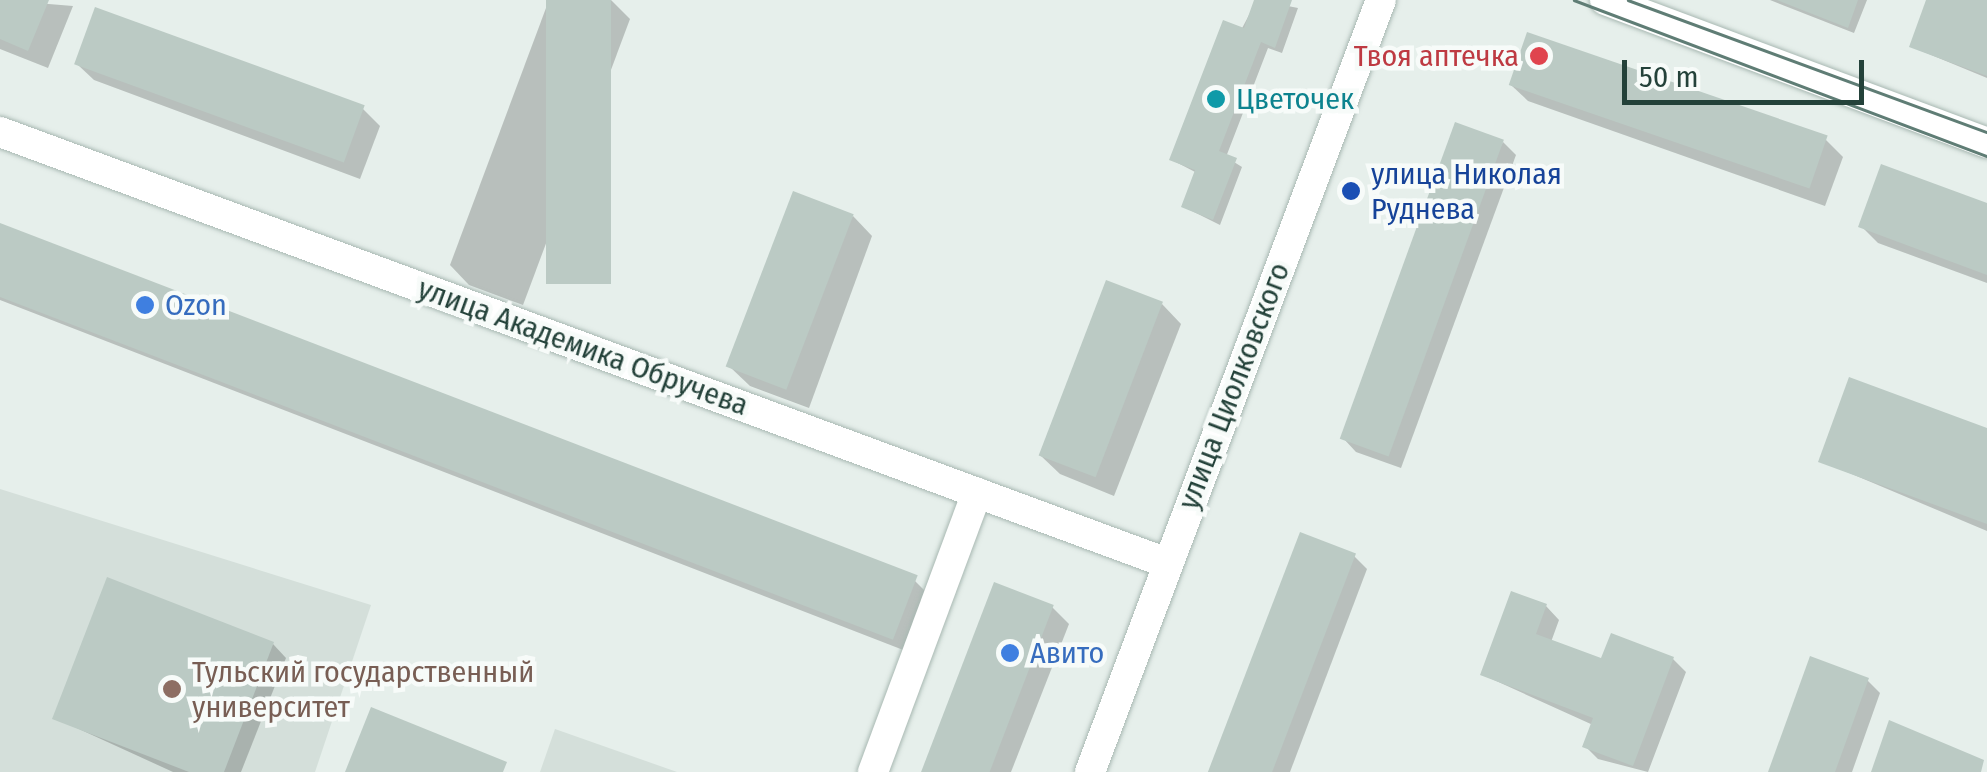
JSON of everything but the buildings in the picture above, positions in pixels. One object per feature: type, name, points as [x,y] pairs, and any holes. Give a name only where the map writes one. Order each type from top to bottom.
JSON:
[{"type":"street","name":"улица Циолковского","points":[[1090,772],[1382,0]]},
{"type":"street","points":[[1605,0],[1987,142]]},
{"type":"street","name":"улица Академика Обручева","points":[[0,132],[1167,563]]},
{"type":"street","points":[[873,772],[977,493]]},
{"type":"shaded area","name":"Тульский государственный университет","points":[[0,489],[371,605],[315,772],[0,772]]},
{"type":"shaded area","points":[[555,729],[677,772],[540,772]]},
{"type":"tram line","points":[[1574,0],[1987,156]]},
{"type":"tram line","points":[[1628,0],[1987,132]]},
{"type":"place","name":"Твоя аптечка","points":[[1539,56]]},
{"type":"place","name":"Цветочек","points":[[1216,99]]},
{"type":"place","name":"улица Николая Руднева","points":[[1351,191]]},
{"type":"place","name":"Ozon","points":[[145,305]]},
{"type":"place","name":"Авито","points":[[1010,653]]},
{"type":"place","name":"Тульский государственный университет","points":[[172,689]]}]
